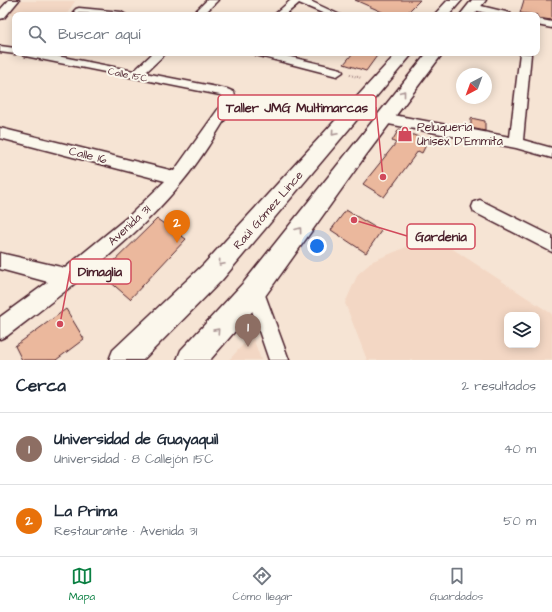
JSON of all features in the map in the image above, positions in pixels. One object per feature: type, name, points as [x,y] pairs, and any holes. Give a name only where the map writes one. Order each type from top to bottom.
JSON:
[{"type":"main road","points":[[444,12],[454,0]]},
{"type":"main road","name":"Raúl Gómez Lince","points":[[123,360],[213,272],[402,56]]},
{"type":"main road","points":[[191,360],[254,290],[383,118],[433,56]]},
{"type":"street","points":[[0,16],[14,0]]},
{"type":"street","points":[[78,12],[84,0]]},
{"type":"street","points":[[201,12],[213,0]]},
{"type":"street","points":[[283,12],[299,0],[328,12]]},
{"type":"street","points":[[473,8],[492,12]]},
{"type":"street","points":[[540,23],[552,25]]},
{"type":"street","points":[[0,49],[12,51]]},
{"type":"street","name":"Calle 15C","points":[[50,56],[136,76],[230,95]]},
{"type":"street","points":[[136,76],[157,56]]},
{"type":"street","points":[[272,56],[337,72]]},
{"type":"street","points":[[516,143],[525,56]]},
{"type":"street","name":"Avenida 31","points":[[0,329],[68,278],[129,227],[177,178],[230,102],[230,95]]},
{"type":"street","points":[[383,118],[516,143],[552,153]]},
{"type":"street","name":"Calle 16","points":[[0,133],[177,178]]},
{"type":"street","points":[[480,207],[552,244]]},
{"type":"street","points":[[0,261],[68,278]]},
{"type":"street","points":[[254,290],[279,360]]},
{"type":"shaded area","points":[[18,1],[75,1],[68,12],[12,12],[12,15],[6,15]]},
{"type":"shaded area","points":[[433,236],[552,314],[552,360],[367,360],[345,303],[358,274],[373,261]]},
{"type":"shaded area","points":[[252,335],[261,360],[229,360]]},
{"type":"building","points":[[355,0],[420,0],[408,12],[382,12]]},
{"type":"building","points":[[524,0],[552,0],[552,20],[540,18],[540,12],[520,12]]},
{"type":"building","points":[[351,56],[377,56],[366,71],[344,64]]},
{"type":"building","points":[[471,118],[485,121],[485,131],[471,128]]},
{"type":"building","points":[[399,129],[428,141],[422,153],[418,151],[384,197],[363,184],[396,143],[392,141]]},
{"type":"building","points":[[346,210],[381,231],[366,253],[331,230]]},
{"type":"building","points":[[157,219],[186,239],[130,299],[101,274]]},
{"type":"building","points":[[66,309],[84,339],[56,360],[22,360],[15,346]]},
{"type":"place","name":"Peluqueria Unisex D'Emmita","points":[[405,134]]},
{"type":"place","name":"Taller JMG Multimarcas","points":[[383,177]]},
{"type":"place","name":"Gardenia","points":[[354,220]]},
{"type":"place","name":"La Prima","points":[[177,243]]},
{"type":"place","name":"Dimaglia","points":[[60,324]]},
{"type":"place","name":"Universidad de Guayaquil","points":[[248,347]]}]
